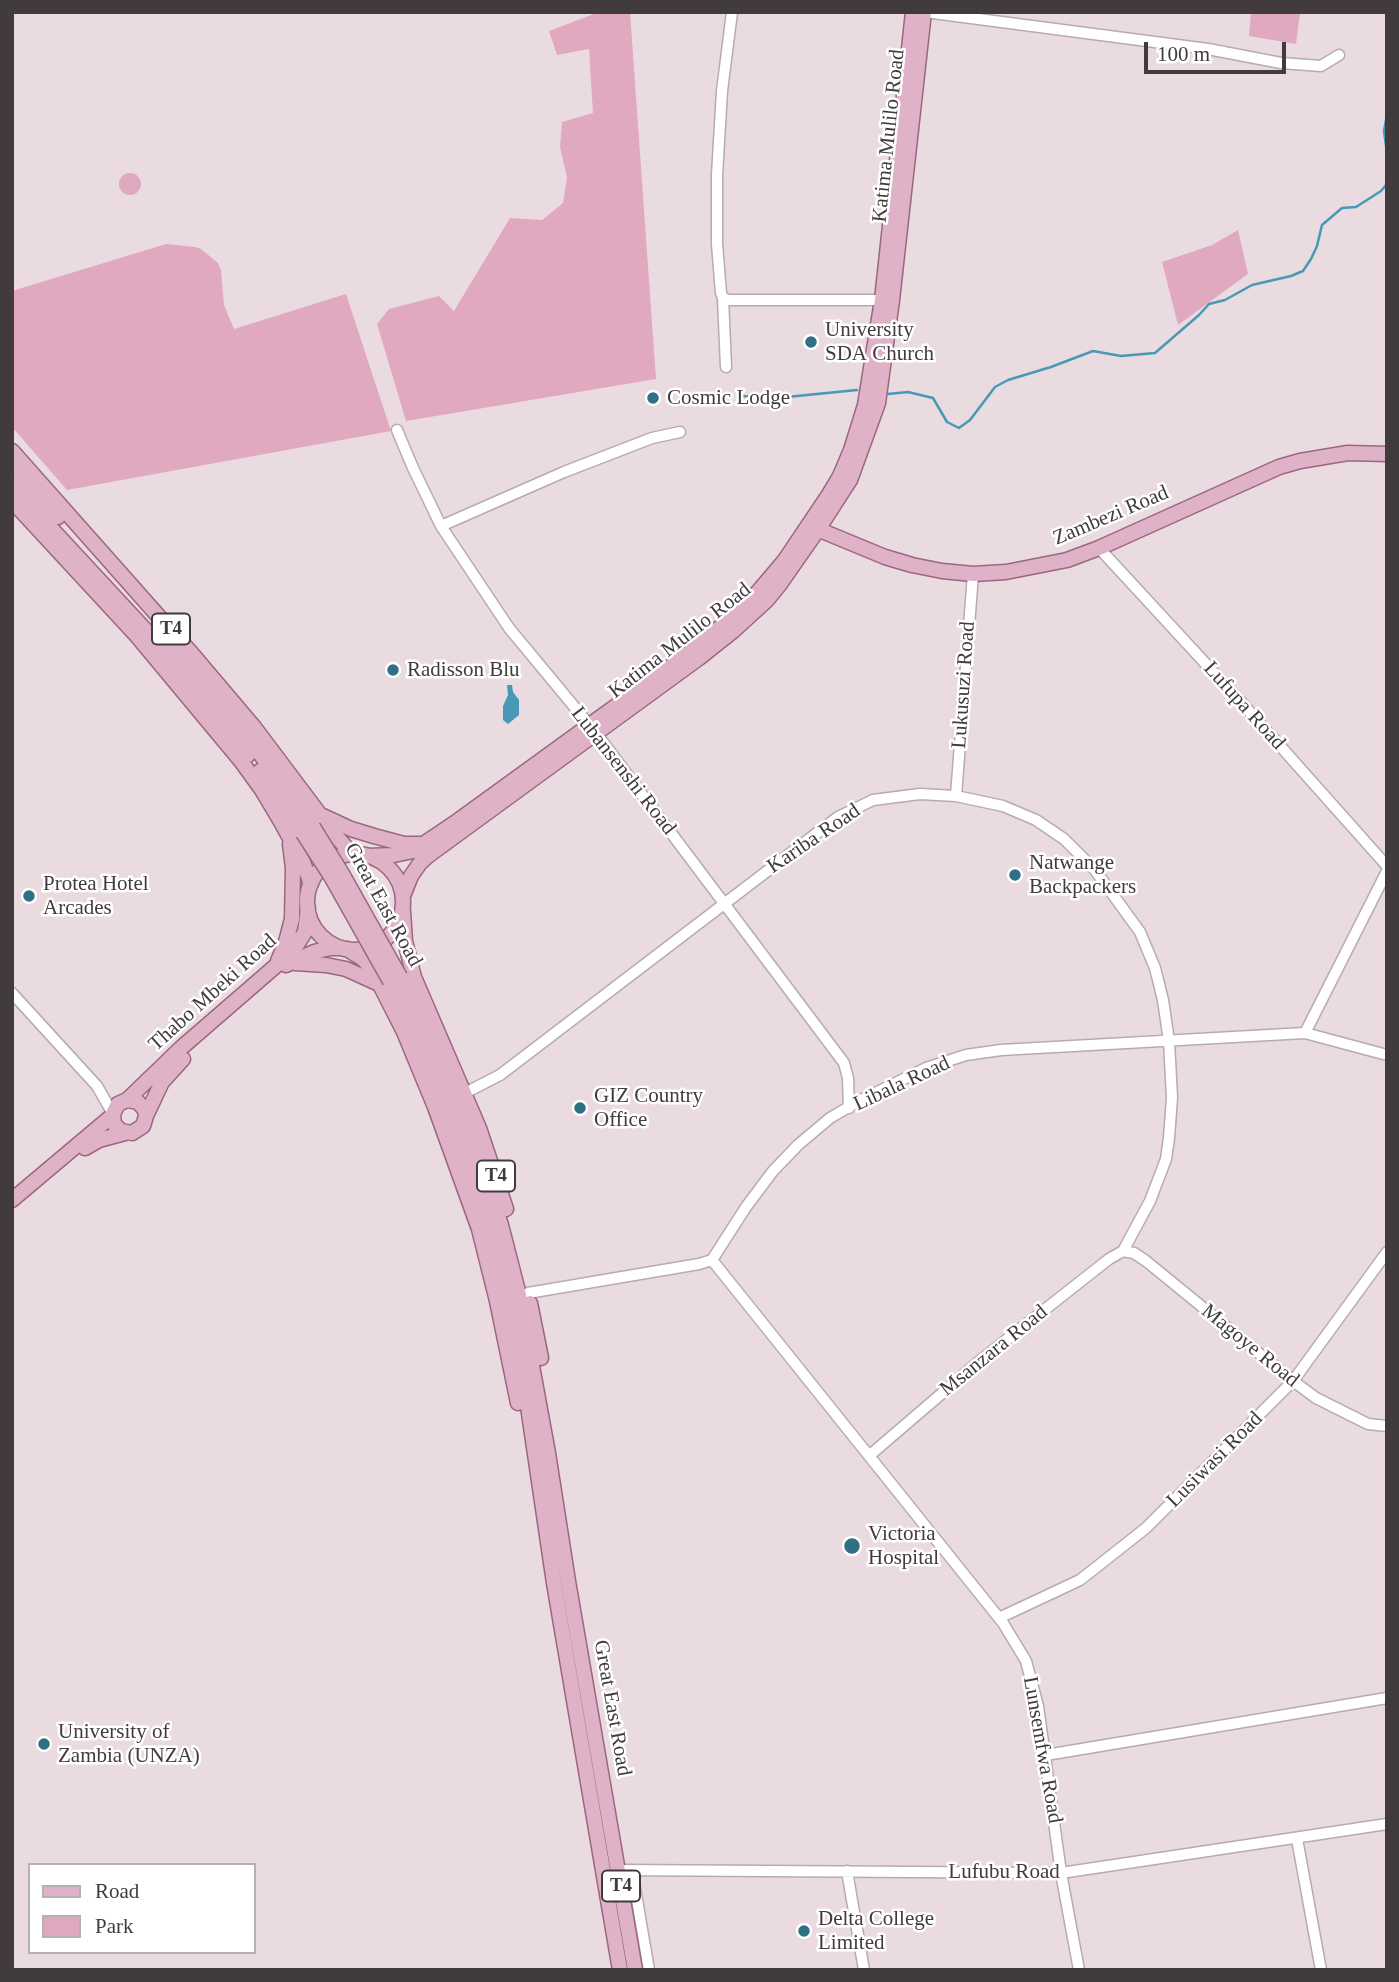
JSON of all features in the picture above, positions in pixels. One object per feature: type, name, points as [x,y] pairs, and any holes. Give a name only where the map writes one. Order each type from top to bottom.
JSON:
[{"type":"main road","name":"Katima Mulilo Road","points":[[368,856],[413,851],[699,659],[733,631],[780,584],[813,528],[849,480],[878,403],[913,12]]},
{"type":"main road","name":"Katima Mulilo Road","points":[[887,300],[924,12]]},
{"type":"main road","name":"Great East Road","points":[[12,450],[254,727],[390,981],[445,1102],[473,1175],[508,1298],[564,1554],[625,1870],[635,1970]]},
{"type":"main road","name":"Zambezi Road","points":[[813,528],[912,565],[973,574],[1006,572],[1067,560],[1099,548],[1279,467],[1312,458],[1348,453],[1387,454]]},
{"type":"main road","name":"Great East Road","points":[[12,466],[176,650],[245,733],[307,828],[303,862],[311,884]]},
{"type":"main road","name":"Great East Road","points":[[12,486],[151,636],[307,828]]},
{"type":"main road","name":"Great East Road","points":[[12,501],[137,636],[262,790],[307,828],[336,836],[352,854]]},
{"type":"main road","name":"Katima Mulilo Road","points":[[403,903],[411,876],[420,863],[593,728]]},
{"type":"main road","points":[[390,981],[335,966],[283,963],[292,919],[293,868],[307,828],[351,829],[404,844],[424,844]]},
{"type":"main road","points":[[352,854],[368,856],[383,862],[389,868],[398,881],[403,903],[397,926],[386,939],[372,947],[344,949],[332,944],[318,933],[313,925],[308,908],[311,884],[321,869],[335,858],[352,854]]},
{"type":"main road","name":"Great East Road","points":[[403,903],[405,941],[414,977],[465,1093],[494,1169],[528,1293],[550,1413],[542,1454],[554,1583],[620,1970]]},
{"type":"main road","name":"Thabo Mbeki Road","points":[[41,1173],[99,1139],[138,1131],[143,1126],[162,1082],[174,1066],[283,963],[300,942],[305,932],[308,908]]},
{"type":"main road","name":"Thabo Mbeki Road","points":[[12,1200],[113,1114],[118,1104],[181,1048],[283,963],[330,948],[344,949]]},
{"type":"main road","name":"Great East Road","points":[[344,949],[363,959],[390,981]]},
{"type":"main road","points":[[125,1100],[138,1102],[145,1110],[146,1116]]},
{"type":"main road","points":[[113,1114],[114,1124],[125,1133]]},
{"type":"street","points":[[726,367],[718,244],[717,176],[722,91],[732,12]]},
{"type":"street","points":[[924,12],[1208,50],[1281,63],[1321,66],[1339,55]]},
{"type":"street","points":[[723,298],[887,300]]},
{"type":"street","name":"Lubansenshi Road","points":[[397,430],[441,526],[509,628],[593,728],[844,1063],[848,1078],[849,1108]]},
{"type":"street","points":[[441,526],[564,472],[652,438],[680,432]]},
{"type":"street","name":"Lufupa Road","points":[[1099,548],[1241,702],[1387,868]]},
{"type":"street","name":"Lukusuzi Road","points":[[956,796],[973,574]]},
{"type":"street","name":"Kariba Road","points":[[465,1093],[500,1075],[838,817],[873,800],[920,794],[956,796],[1003,806],[1036,820],[1064,839],[1095,870],[1140,932],[1149,950],[1163,1000],[1170,1041],[1172,1098],[1166,1159],[1150,1201],[1122,1251]]},
{"type":"street","points":[[1305,1033],[1387,868]]},
{"type":"street","points":[[12,993],[97,1086],[113,1114]]},
{"type":"street","name":"Libala Road","points":[[712,1260],[773,1171],[830,1118],[926,1068],[966,1055],[1001,1050],[1305,1033],[1387,1055]]},
{"type":"street","points":[[97,1086],[125,1100]]},
{"type":"street","name":"Magoye Road","points":[[1122,1251],[1135,1252],[1316,1398],[1368,1424],[1387,1426]]},
{"type":"street","name":"Msanzara Road","points":[[870,1455],[982,1359],[1122,1251]]},
{"type":"street","name":"Lusiwasi Road","points":[[999,1618],[1080,1580],[1146,1528],[1293,1381],[1387,1252]]},
{"type":"street","points":[[528,1293],[712,1260]]},
{"type":"street","name":"Lunsemfwa Road","points":[[712,1260],[999,1618],[1027,1661],[1038,1706],[1061,1874],[1079,1970]]},
{"type":"street","points":[[1045,1755],[1387,1698]]},
{"type":"street","name":"Lufubu Road","points":[[625,1870],[1061,1874],[1387,1824]]},
{"type":"street","points":[[1297,1839],[1321,1970]]},
{"type":"street","points":[[625,1870],[649,1970]]},
{"type":"street","points":[[847,1871],[863,1970]]},
{"type":"green space","points":[[599,12],[630,12],[656,379],[406,421],[377,324],[389,309],[439,296],[454,311],[510,218],[542,220],[563,203],[567,178],[560,147],[562,122],[593,113],[589,49],[557,55],[549,31]]},
{"type":"green space","points":[[1251,12],[1300,12],[1296,44],[1249,36]]},
{"type":"green space","points":[[130,173],[138,176],[141,184],[138,192],[130,195],[122,192],[119,184],[122,176]]},
{"type":"green space","points":[[1238,230],[1248,274],[1178,325],[1162,262],[1212,245]]},
{"type":"green space","points":[[166,244],[201,249],[218,263],[224,305],[234,329],[346,294],[391,431],[67,490],[12,427],[12,291]]},
{"type":"water","points":[[507,685],[512,685],[519,700],[519,715],[508,724],[503,720],[503,706],[508,695]]},
{"type":"waterway","points":[[1387,114],[1384,131],[1387,153]]},
{"type":"waterway","points":[[888,394],[908,392],[933,398],[947,422],[959,428],[970,420],[995,387],[1008,380],[1093,351],[1121,356],[1155,353],[1209,304],[1225,300],[1252,285],[1303,271],[1317,246],[1322,225],[1342,208],[1356,207],[1381,191],[1386,185],[1387,173]]},
{"type":"waterway","points":[[740,396],[777,398],[857,390]]},
{"type":"place","name":"University SDA Church","points":[[811,342]]},
{"type":"place","name":"Cosmic Lodge","points":[[653,398]]},
{"type":"place","name":"Radisson Blu","points":[[393,670]]},
{"type":"place","name":"Natwange Backpackers","points":[[1015,875]]},
{"type":"place","name":"Protea Hotel Arcades","points":[[29,896]]},
{"type":"place","name":"GIZ Country Office","points":[[580,1108]]},
{"type":"place","name":"Victoria Hospital","points":[[852,1546]]},
{"type":"place","name":"University of Zambia (UNZA)","points":[[44,1744]]},
{"type":"place","name":"Delta College Limited","points":[[804,1931]]}]
